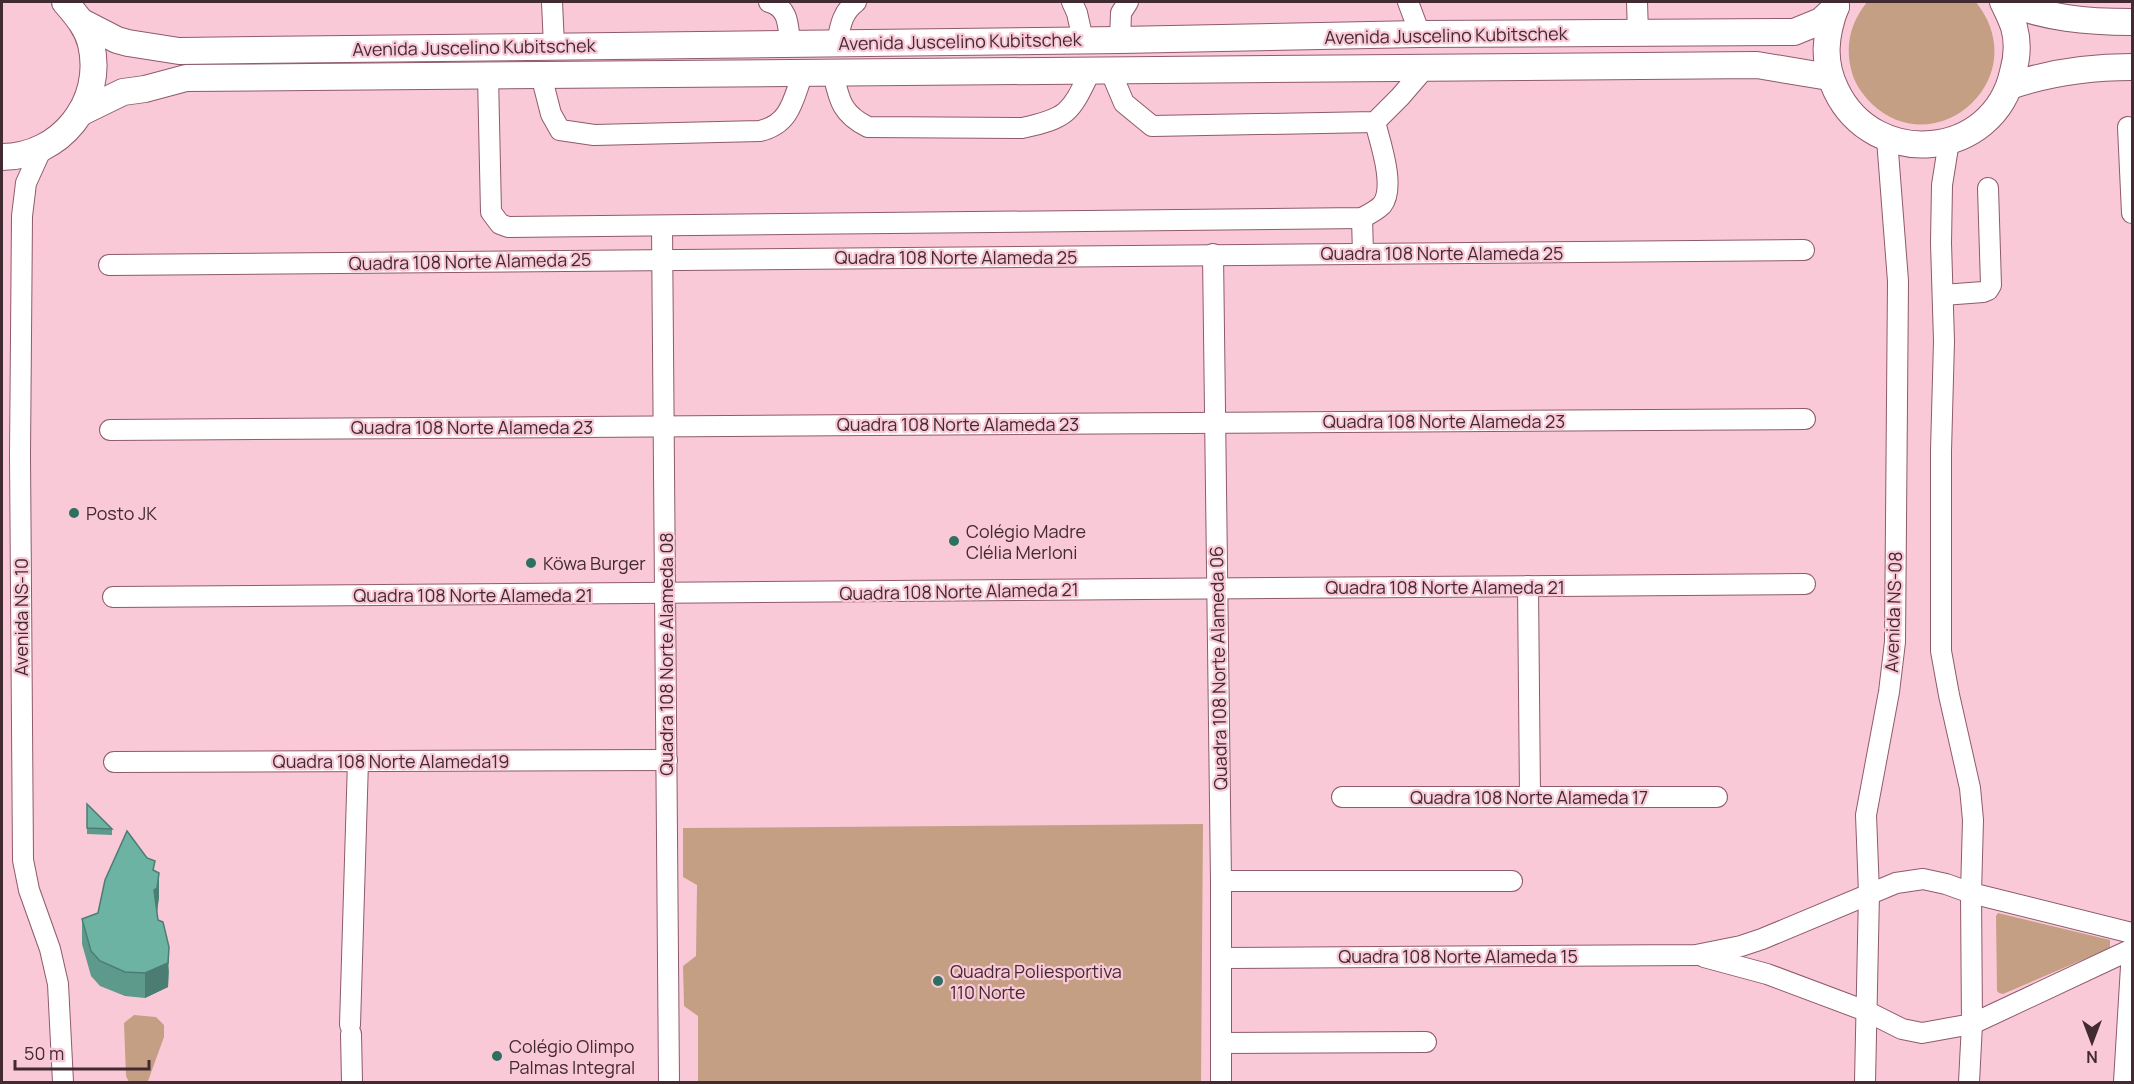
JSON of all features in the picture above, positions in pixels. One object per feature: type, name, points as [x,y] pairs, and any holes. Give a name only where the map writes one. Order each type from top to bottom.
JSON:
[{"type":"main road","points":[[2,157],[13,157],[41,150],[69,129],[80,114],[90,92],[94,68],[91,44],[82,22],[65,2]]},
{"type":"main road","points":[[2003,2],[2064,19],[2091,22],[2133,22]]},
{"type":"main road","points":[[1838,4],[1828,29],[1826,53],[1829,77],[1842,104],[1862,125],[1887,139],[1908,145],[1929,145],[1949,141],[1975,129],[1996,110],[2010,86],[2017,57],[2014,28],[2003,2]]},
{"type":"main road","name":"Avenida Juscelino Kubitschek","points":[[82,22],[128,44],[179,51],[1120,40],[1420,34],[1794,32],[1821,21],[1838,4]]},
{"type":"main road","name":"Avenida Juscelino Kubitschek","points":[[80,114],[123,92],[145,89],[186,78],[1757,65],[1829,77]]},
{"type":"main road","points":[[2010,86],[2038,76],[2067,70],[2133,67]]},
{"type":"street","points":[[769,2],[781,6],[786,15],[790,43]]},
{"type":"street","points":[[837,43],[844,16],[849,7],[856,2]]},
{"type":"street","points":[[1072,2],[1083,40]]},
{"type":"street","points":[[1120,40],[1121,13],[1128,2]]},
{"type":"street","points":[[1408,2],[1420,34]]},
{"type":"street","points":[[1637,2],[1638,33]]},
{"type":"street","points":[[554,46],[556,4]]},
{"type":"street","points":[[833,73],[840,101],[853,118],[868,127],[1022,128],[1065,114],[1101,70],[1124,103],[1152,126],[1375,122],[1400,98],[1425,68]]},
{"type":"street","name":"Avenida Juscelino Kubitschek","points":[[541,75],[551,114],[560,130],[594,135],[760,131],[773,128],[782,122],[787,114],[803,73]]},
{"type":"street","points":[[489,75],[491,212],[500,224],[508,227],[1362,218],[1374,212],[1383,203],[1387,192],[1387,179],[1375,122]]},
{"type":"street","points":[[2128,128],[2133,213]]},
{"type":"street","name":"Avenida NS-08","points":[[1865,1083],[1869,893],[1866,815],[1895,642],[1898,281],[1887,139]]},
{"type":"street","points":[[1949,141],[1942,185],[1941,243],[1944,340],[1941,451],[1941,651],[1970,788],[1973,820],[1972,1024],[1969,1083]]},
{"type":"street","name":"Avenida NS-10","points":[[41,150],[26,183],[22,216],[20,455],[23,860],[29,890],[50,949],[58,984],[63,1083]]},
{"type":"street","points":[[1943,295],[1989,290],[1991,285],[1988,188]]},
{"type":"street","points":[[1362,218],[1363,254]]},
{"type":"street","name":"Quadra 108 Norte Alameda 08","points":[[662,226],[669,1083]]},
{"type":"street","name":"Quadra 108 Norte Alameda 25","points":[[109,265],[1804,250]]},
{"type":"street","name":"Quadra 108 Norte Alameda 06","points":[[1213,254],[1221,881],[1221,1083]]},
{"type":"street","name":"Quadra 108 Norte Alameda 23","points":[[110,430],[1805,419]]},
{"type":"street","name":"Quadra 108 Norte Alameda 21","points":[[113,597],[1805,584]]},
{"type":"street","points":[[1528,586],[1530,796]]},
{"type":"street","name":"Quadra 108 Norte Alameda19","points":[[114,762],[667,760]]},
{"type":"street","points":[[352,1083],[351,1029],[358,761]]},
{"type":"street","name":"Quadra 108 Norte Alameda 17","points":[[1342,797],[1717,797]]},
{"type":"street","points":[[1696,955],[1741,946],[1762,939],[1869,893],[1896,883],[1923,879],[2133,934],[2124,1083]]},
{"type":"street","points":[[1221,881],[1512,881]]},
{"type":"street","points":[[1696,955],[1767,974],[1866,1011],[1902,1029],[1922,1033],[1972,1024],[2133,949]]},
{"type":"street","name":"Quadra 108 Norte Alameda 15","points":[[1221,958],[1696,955]]},
{"type":"street","points":[[1221,1043],[1426,1042]]},
{"type":"shaded area","points":[[1867,2],[1976,2],[1991,31],[1994,59],[1986,84],[1970,104],[1949,119],[1924,124],[1897,120],[1872,104],[1854,79],[1849,60],[1849,42],[1853,25]]},
{"type":"shaded area","points":[[1203,824],[1201,1082],[698,1082],[698,1016],[684,1006],[683,966],[696,956],[697,885],[683,877],[683,828]]},
{"type":"shaded area","points":[[1998,913],[2110,940],[2110,948],[2003,994],[1999,993],[1997,991],[1996,916]]},
{"type":"shaded area","points":[[134,1015],[156,1017],[164,1025],[164,1037],[148,1081],[129,1082],[126,1076],[124,1023]]},
{"type":"building","points":[[87,804],[112,829],[87,828]]},
{"type":"building","points":[[127,831],[147,858],[155,861],[153,870],[159,873],[157,888],[154,890],[158,920],[163,922],[169,947],[168,963],[145,973],[125,972],[100,961],[91,951],[82,919],[98,913],[105,880]]},
{"type":"place","name":"Posto JK","points":[[74,513]]},
{"type":"place","name":"Colégio Madre Clélia Merloni","points":[[954,541]]},
{"type":"place","name":"Köwa Burger","points":[[531,563]]},
{"type":"place","name":"Quadra Poliesportiva 110 Norte","points":[[938,981]]},
{"type":"place","name":"Colégio Olimpo Palmas Integral","points":[[497,1056]]}]
